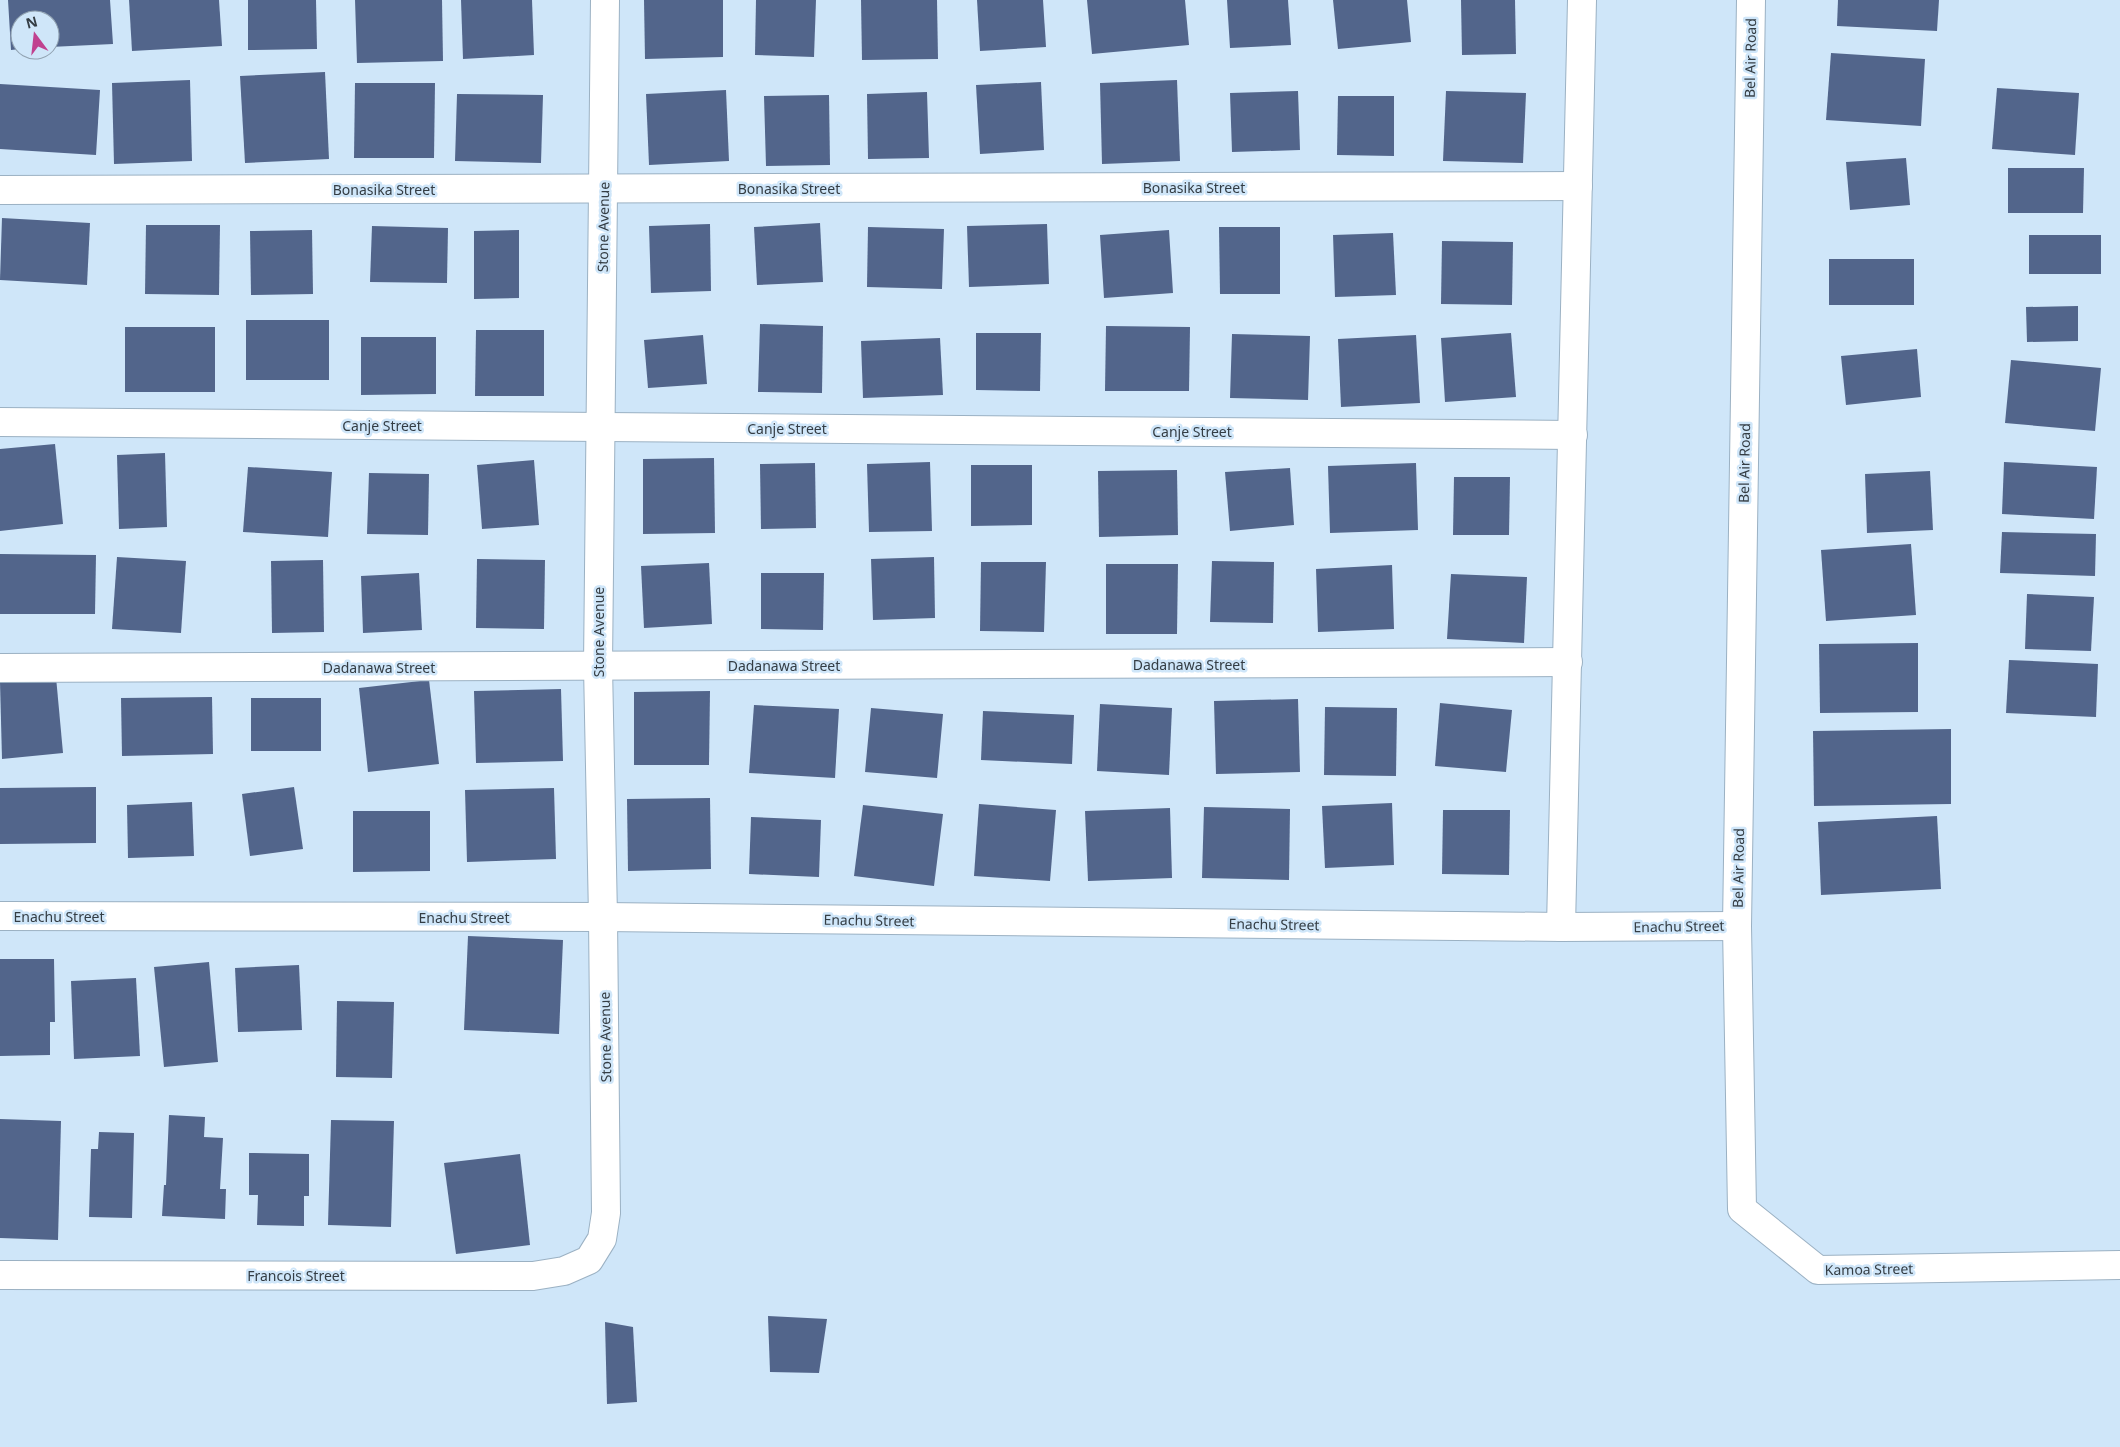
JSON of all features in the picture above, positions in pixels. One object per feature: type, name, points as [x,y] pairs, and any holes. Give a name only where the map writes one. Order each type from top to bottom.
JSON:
[{"type":"street","name":"Stone Avenue","points":[[589,1260],[602,1239],[606,1213],[604,917],[598,666],[605,0]]},
{"type":"street","points":[[1561,927],[1582,0]]},
{"type":"street","name":"Bel Air Road","points":[[1737,926],[1751,0]]},
{"type":"street","name":"Bonasika Street","points":[[0,190],[1578,186]]},
{"type":"street","name":"Canje Street","points":[[0,422],[1573,434]]},
{"type":"street","name":"Dadanawa Street","points":[[0,668],[1568,662]]},
{"type":"street","name":"Enachu Street","points":[[0,916],[604,917],[1561,927],[1737,926]]},
{"type":"street","name":"Kamoa Street","points":[[1737,926],[1742,1209],[1818,1270],[2120,1265]]},
{"type":"street","name":"Francois Street","points":[[0,1275],[533,1276],[564,1271],[589,1260]]},
{"type":"building","points":[[8,0],[110,0],[113,44],[60,47],[60,10],[10,10],[10,33]]},
{"type":"building","points":[[129,0],[219,0],[222,46],[132,51]]},
{"type":"building","points":[[248,0],[316,0],[317,49],[248,50]]},
{"type":"building","points":[[355,0],[442,0],[443,61],[357,63]]},
{"type":"building","points":[[461,0],[532,0],[534,55],[463,59]]},
{"type":"building","points":[[644,0],[723,0],[723,57],[645,59]]},
{"type":"building","points":[[756,0],[816,0],[814,57],[755,55]]},
{"type":"building","points":[[861,0],[937,0],[938,59],[862,60]]},
{"type":"building","points":[[977,0],[1043,0],[1046,47],[980,51]]},
{"type":"building","points":[[1087,0],[1185,0],[1189,45],[1092,54]]},
{"type":"building","points":[[1227,0],[1288,0],[1291,45],[1230,48]]},
{"type":"building","points":[[1333,0],[1407,0],[1411,42],[1338,49]]},
{"type":"building","points":[[1461,0],[1515,0],[1516,54],[1462,55]]},
{"type":"building","points":[[1838,0],[1939,0],[1937,31],[1837,26]]},
{"type":"building","points":[[1831,53],[1925,59],[1921,126],[1826,120]]},
{"type":"building","points":[[325,72],[329,159],[245,163],[240,76]]},
{"type":"building","points":[[190,80],[192,161],[114,164],[112,83]]},
{"type":"building","points":[[1177,80],[1180,161],[1102,164],[1100,83]]},
{"type":"building","points":[[1041,82],[1044,150],[980,154],[976,85]]},
{"type":"building","points":[[355,83],[435,83],[434,158],[354,158]]},
{"type":"building","points":[[0,84],[100,90],[96,155],[0,149]]},
{"type":"building","points":[[1997,88],[2079,93],[2075,155],[1992,149]]},
{"type":"building","points":[[726,90],[729,161],[649,165],[646,94]]},
{"type":"building","points":[[1298,91],[1300,150],[1232,152],[1230,93]]},
{"type":"building","points":[[1446,91],[1526,93],[1523,163],[1443,161]]},
{"type":"building","points":[[927,92],[929,158],[868,159],[867,94]]},
{"type":"building","points":[[457,94],[543,95],[541,163],[455,161]]},
{"type":"building","points":[[829,95],[830,165],[766,166],[764,96]]},
{"type":"building","points":[[1338,96],[1394,96],[1394,156],[1337,155]]},
{"type":"building","points":[[1906,158],[1910,205],[1850,210],[1846,162]]},
{"type":"building","points":[[2008,168],[2084,168],[2083,213],[2008,213]]},
{"type":"building","points":[[2,218],[90,223],[87,285],[0,280]]},
{"type":"building","points":[[820,223],[823,282],[757,285],[754,227]]},
{"type":"building","points":[[710,224],[711,291],[651,293],[649,226]]},
{"type":"building","points":[[1047,224],[1049,284],[969,287],[967,226]]},
{"type":"building","points":[[146,225],[220,225],[219,295],[145,294]]},
{"type":"building","points":[[372,226],[448,228],[447,283],[370,282]]},
{"type":"building","points":[[868,227],[944,229],[942,289],[867,287]]},
{"type":"building","points":[[1219,227],[1280,227],[1280,294],[1220,294]]},
{"type":"building","points":[[312,230],[313,294],[251,295],[250,231]]},
{"type":"building","points":[[519,230],[519,298],[474,299],[474,231]]},
{"type":"building","points":[[1169,230],[1173,293],[1104,298],[1100,235]]},
{"type":"building","points":[[1393,233],[1396,295],[1335,297],[1333,235]]},
{"type":"building","points":[[2029,235],[2101,235],[2101,274],[2029,274]]},
{"type":"building","points":[[1442,241],[1513,242],[1512,305],[1441,304]]},
{"type":"building","points":[[1829,259],[1914,259],[1914,305],[1829,305]]},
{"type":"building","points":[[2078,306],[2078,341],[2027,342],[2026,307]]},
{"type":"building","points":[[246,320],[329,320],[329,380],[246,380]]},
{"type":"building","points":[[760,324],[823,326],[822,393],[758,392]]},
{"type":"building","points":[[1106,326],[1190,327],[1189,391],[1105,391]]},
{"type":"building","points":[[125,327],[215,327],[215,392],[125,392]]},
{"type":"building","points":[[476,330],[544,330],[544,396],[475,396]]},
{"type":"building","points":[[976,333],[1041,333],[1040,391],[976,390]]},
{"type":"building","points":[[1511,333],[1516,397],[1445,402],[1441,338]]},
{"type":"building","points":[[1232,334],[1310,336],[1308,400],[1230,398]]},
{"type":"building","points":[[703,335],[707,384],[648,388],[644,340]]},
{"type":"building","points":[[1416,335],[1420,403],[1341,407],[1338,339]]},
{"type":"building","points":[[361,337],[436,337],[436,394],[361,395]]},
{"type":"building","points":[[940,338],[943,395],[863,398],[861,341]]},
{"type":"building","points":[[1917,349],[1921,397],[1846,405],[1841,356]]},
{"type":"building","points":[[2011,360],[2101,368],[2095,431],[2005,423]]},
{"type":"building","points":[[55,444],[63,524],[0,531],[0,449]]},
{"type":"building","points":[[165,453],[167,527],[119,529],[117,455]]},
{"type":"building","points":[[714,458],[715,533],[643,534],[643,459]]},
{"type":"building","points":[[534,460],[539,525],[482,529],[477,465]]},
{"type":"building","points":[[930,462],[932,531],[869,532],[867,464]]},
{"type":"building","points":[[2004,462],[2097,467],[2094,519],[2002,514]]},
{"type":"building","points":[[815,463],[816,528],[761,529],[760,464]]},
{"type":"building","points":[[1416,463],[1418,530],[1330,533],[1328,466]]},
{"type":"building","points":[[971,465],[1032,465],[1032,525],[971,526]]},
{"type":"building","points":[[248,467],[332,472],[328,537],[243,532]]},
{"type":"building","points":[[1290,468],[1294,525],[1230,531],[1225,472]]},
{"type":"building","points":[[1177,470],[1178,535],[1099,537],[1098,471]]},
{"type":"building","points":[[1930,471],[1933,530],[1867,533],[1865,474]]},
{"type":"building","points":[[369,473],[429,474],[428,535],[367,534]]},
{"type":"building","points":[[1454,477],[1510,477],[1509,535],[1453,535]]},
{"type":"building","points":[[2002,532],[2096,534],[2095,576],[2000,573]]},
{"type":"building","points":[[1911,544],[1916,615],[1826,621],[1821,550]]},
{"type":"building","points":[[0,554],[96,555],[95,614],[0,614]]},
{"type":"building","points":[[117,557],[186,561],[181,633],[112,629]]},
{"type":"building","points":[[934,557],[935,618],[873,620],[871,559]]},
{"type":"building","points":[[477,559],[545,560],[544,629],[476,628]]},
{"type":"building","points":[[323,560],[324,632],[272,633],[271,561]]},
{"type":"building","points":[[1212,561],[1274,562],[1273,623],[1210,622]]},
{"type":"building","points":[[981,562],[1046,562],[1044,632],[980,631]]},
{"type":"building","points":[[709,563],[712,624],[644,628],[641,566]]},
{"type":"building","points":[[1106,564],[1178,564],[1177,634],[1106,634]]},
{"type":"building","points":[[1392,565],[1394,629],[1318,632],[1316,569]]},
{"type":"building","points":[[419,573],[422,630],[363,633],[361,576]]},
{"type":"building","points":[[761,573],[824,573],[823,630],[761,629]]},
{"type":"building","points":[[1451,574],[1527,577],[1524,643],[1447,639]]},
{"type":"building","points":[[2027,594],[2094,597],[2091,651],[2025,649]]},
{"type":"building","points":[[1918,643],[1918,712],[1820,713],[1819,644]]},
{"type":"building","points":[[2009,660],[2098,664],[2096,717],[2006,713]]},
{"type":"building","points":[[56,677],[63,753],[2,759],[0,682]]},
{"type":"building","points":[[429,680],[439,764],[368,772],[359,688]]},
{"type":"building","points":[[561,689],[563,761],[476,763],[474,691]]},
{"type":"building","points":[[710,691],[709,765],[634,765],[634,692]]},
{"type":"building","points":[[212,697],[213,754],[122,756],[121,698]]},
{"type":"building","points":[[251,698],[321,698],[321,751],[251,751]]},
{"type":"building","points":[[1298,699],[1300,772],[1216,774],[1214,701]]},
{"type":"building","points":[[1440,703],[1512,710],[1506,772],[1435,766]]},
{"type":"building","points":[[1100,704],[1172,708],[1169,775],[1097,771]]},
{"type":"building","points":[[754,705],[839,709],[835,778],[749,773]]},
{"type":"building","points":[[1325,707],[1397,708],[1396,776],[1324,775]]},
{"type":"building","points":[[871,708],[943,714],[937,778],[865,772]]},
{"type":"building","points":[[983,711],[1074,715],[1072,764],[981,760]]},
{"type":"building","points":[[1951,729],[1951,804],[1814,806],[1813,731]]},
{"type":"building","points":[[96,787],[96,843],[0,844],[0,788]]},
{"type":"building","points":[[294,787],[303,849],[250,856],[242,794]]},
{"type":"building","points":[[554,788],[556,859],[467,862],[465,790]]},
{"type":"building","points":[[710,798],[711,869],[628,871],[627,799]]},
{"type":"building","points":[[192,802],[194,856],[128,858],[127,805]]},
{"type":"building","points":[[1392,803],[1394,865],[1325,868],[1322,806]]},
{"type":"building","points":[[979,804],[1056,810],[1050,881],[974,876]]},
{"type":"building","points":[[863,805],[943,814],[934,886],[854,876]]},
{"type":"building","points":[[1204,807],[1290,809],[1289,880],[1202,878]]},
{"type":"building","points":[[1170,808],[1172,878],[1088,881],[1085,811]]},
{"type":"building","points":[[1443,810],[1510,810],[1509,875],[1442,874]]},
{"type":"building","points":[[353,811],[430,811],[430,871],[353,872]]},
{"type":"building","points":[[1937,816],[1941,889],[1821,895],[1818,822]]},
{"type":"building","points":[[751,817],[821,820],[819,877],[749,874]]},
{"type":"building","points":[[468,936],[563,940],[559,1034],[464,1030]]},
{"type":"building","points":[[0,959],[54,959],[55,1022],[50,1022],[50,1055],[0,1056]]},
{"type":"building","points":[[209,962],[218,1062],[164,1067],[154,967]]},
{"type":"building","points":[[299,965],[302,1030],[238,1032],[235,968]]},
{"type":"building","points":[[136,978],[140,1056],[74,1059],[71,981]]},
{"type":"building","points":[[337,1001],[394,1002],[392,1078],[336,1077]]},
{"type":"building","points":[[169,1115],[205,1117],[204,1137],[223,1138],[220,1189],[226,1189],[225,1219],[162,1216],[164,1185],[166,1185]]},
{"type":"building","points":[[0,1119],[61,1121],[58,1240],[0,1238]]},
{"type":"building","points":[[331,1120],[394,1121],[391,1227],[328,1225]]},
{"type":"building","points":[[99,1132],[134,1133],[132,1218],[89,1217],[91,1149],[98,1149]]},
{"type":"building","points":[[249,1153],[309,1154],[309,1196],[304,1196],[304,1226],[257,1225],[258,1195],[249,1195]]},
{"type":"building","points":[[520,1154],[530,1245],[456,1254],[444,1163]]},
{"type":"building","points":[[768,1316],[827,1319],[819,1373],[770,1372]]},
{"type":"building","points":[[605,1322],[633,1327],[637,1402],[607,1404]]}]
